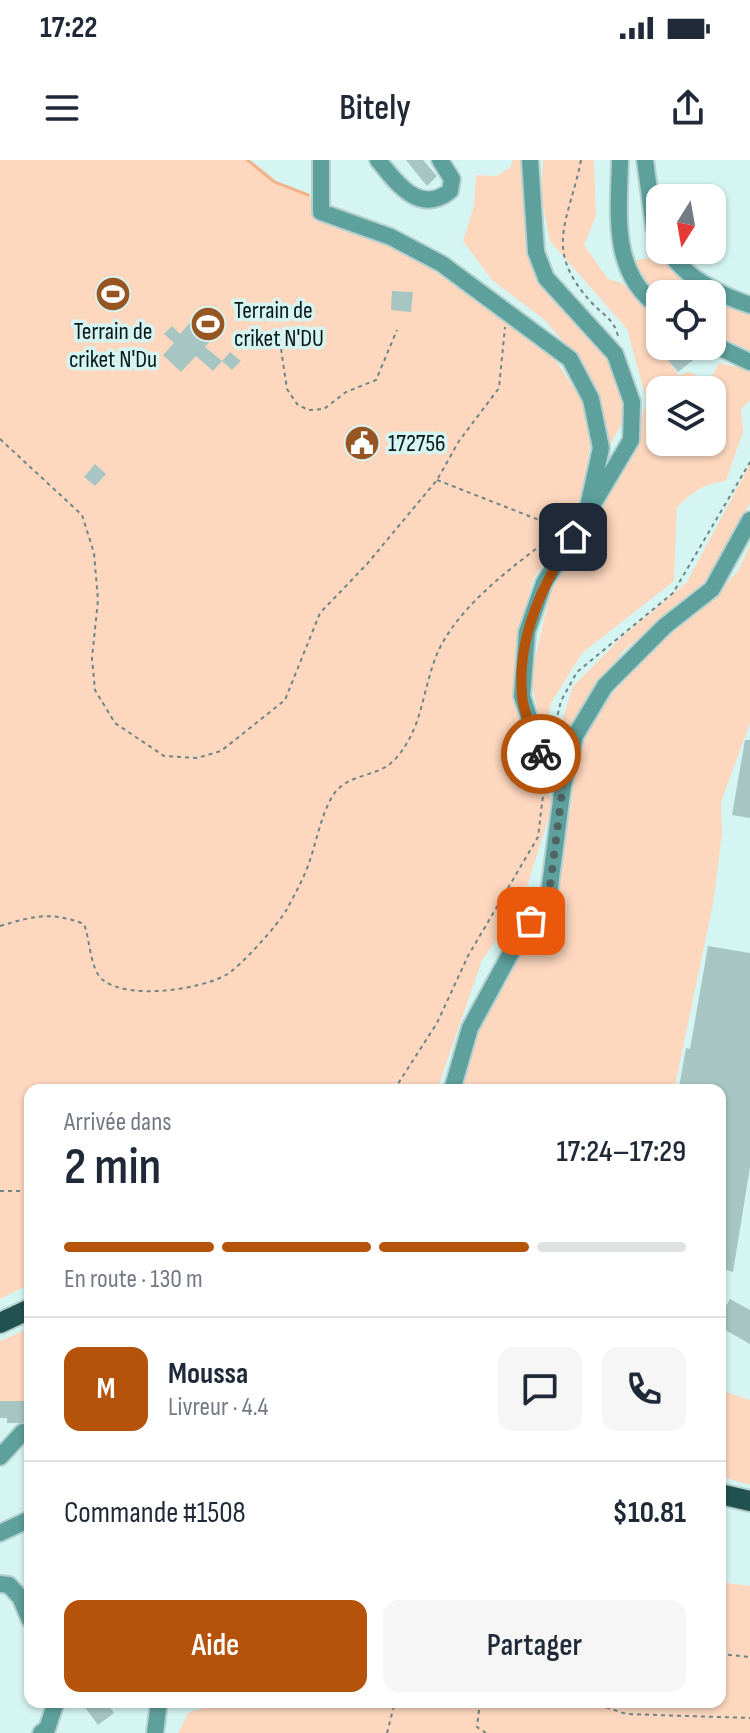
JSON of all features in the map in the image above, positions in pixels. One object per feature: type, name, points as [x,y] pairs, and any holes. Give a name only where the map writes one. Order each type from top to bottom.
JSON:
[{"type":"main road","points":[[0,1323],[24,1312]]},
{"type":"main road","points":[[726,1495],[750,1501]]},
{"type":"street","points":[[321,160],[321,212],[391,237],[442,264],[570,359],[591,399],[601,448],[586,516]]},
{"type":"street","points":[[378,160],[412,196],[426,202],[439,200],[450,191],[452,179],[445,162]]},
{"type":"street","points":[[530,160],[536,252],[546,278],[615,354],[632,402],[631,440],[586,516],[566,532],[527,632],[522,696],[545,767],[563,785]]},
{"type":"street","points":[[620,160],[619,239],[625,267],[646,298]]},
{"type":"street","points":[[645,160],[648,184]]},
{"type":"street","points":[[676,264],[707,285],[750,305]]},
{"type":"street","points":[[726,351],[750,362]]},
{"type":"street","points":[[454,1084],[470,1028],[514,947],[549,894],[563,785],[575,736],[605,686],[665,626],[712,589],[750,520]]},
{"type":"street","points":[[0,1457],[23,1432]]},
{"type":"street","points":[[0,1533],[24,1522]]},
{"type":"street","points":[[0,1584],[9,1585],[24,1606]]},
{"type":"street","points":[[41,1733],[47,1729],[54,1708]]},
{"type":"street","points":[[155,1733],[158,1708]]},
{"type":"path","points":[[581,160],[561,234],[564,265],[592,303],[615,324],[619,343],[615,354]]},
{"type":"path","points":[[0,439],[82,515],[94,553],[98,600],[92,658],[95,690],[115,723],[164,756],[197,758],[221,751],[285,700],[320,613],[437,480],[459,441],[499,388],[507,310]]},
{"type":"path","points":[[281,349],[287,389],[297,404],[308,410],[324,409],[346,392],[376,380],[397,330]]},
{"type":"path","points":[[437,480],[566,532]]},
{"type":"path","points":[[0,926],[23,918],[58,914],[84,924],[96,972],[103,981],[126,989],[160,993],[227,975],[263,941],[286,912],[309,863],[333,794],[349,778],[371,774],[395,760],[412,736],[434,661],[444,642],[494,581],[553,536],[566,532]]},
{"type":"path","points":[[0,1191],[24,1191]]},
{"type":"path","points":[[726,1655],[750,1657]]},
{"type":"path","points":[[387,1733],[393,1708]]},
{"type":"path","points":[[479,1708],[477,1727],[486,1733]]},
{"type":"path","points":[[608,1708],[626,1714],[750,1718]]},
{"type":"shaded area","points":[[0,160],[245,160],[273,183],[401,231],[418,244],[419,261],[506,319],[554,358],[581,399],[589,425],[590,446],[582,495],[572,520],[533,580],[519,633],[519,712],[540,770],[537,783],[554,800],[521,906],[482,960],[439,1084],[24,1084],[24,1287],[0,1299]]},
{"type":"shaded area","points":[[245,160],[250,160],[276,181],[310,194],[309,197],[273,183]]},
{"type":"shaded area","points":[[513,160],[527,160],[528,249],[617,363],[626,416],[608,448],[598,390],[580,362],[546,321],[492,280],[463,241],[474,206],[476,175],[496,176],[510,168]]},
{"type":"shaded area","points":[[543,160],[594,160],[596,216],[584,245],[608,279],[622,283],[646,302],[646,360],[668,360],[678,375],[689,372],[698,376],[646,376],[646,398],[627,329],[550,241],[541,196]]},
{"type":"shaded area","points":[[646,259],[646,264],[666,264],[686,280],[646,280],[646,285],[630,261]]},
{"type":"shaded area","points":[[726,302],[750,311],[750,356],[726,343]]},
{"type":"shaded area","points":[[719,363],[750,370],[750,400],[741,409],[743,432],[726,481],[699,489],[677,507],[674,581],[582,653],[551,703],[543,743],[531,677],[553,580],[617,482],[646,405],[646,456],[726,456],[726,376],[712,376]]},
{"type":"shaded area","points":[[750,464],[750,503],[701,590],[623,651],[580,710],[565,751],[551,756],[573,686],[623,636],[687,582]]},
{"type":"shaded area","points":[[750,545],[750,723],[721,802],[722,834],[713,904],[675,1084],[460,1084],[478,1012],[559,889],[577,761],[596,711],[673,627],[705,606],[738,571]]},
{"type":"shaded area","points":[[24,1331],[24,1403],[0,1410],[0,1341]]},
{"type":"shaded area","points":[[726,1392],[750,1400],[750,1485],[726,1478]]},
{"type":"shaded area","points":[[726,1583],[750,1586],[750,1733],[178,1733],[189,1712],[203,1708],[726,1708]]},
{"type":"building","points":[[406,160],[423,160],[437,176],[427,186]]},
{"type":"building","points":[[392,291],[413,292],[411,312],[391,310]]},
{"type":"building","points":[[195,317],[215,336],[205,347],[222,361],[213,371],[196,356],[181,372],[163,355],[174,343],[164,334],[172,326],[180,334]]},
{"type":"building","points":[[230,352],[241,361],[232,370],[222,361]]},
{"type":"building","points":[[668,360],[693,360],[678,372]]},
{"type":"building","points":[[95,464],[106,474],[95,486],[84,477]]},
{"type":"building","points":[[745,740],[750,740],[750,818],[732,815]]},
{"type":"building","points":[[708,946],[750,953],[750,1167],[733,1272],[726,1270],[726,1084],[680,1084],[686,1048],[690,1049]]},
{"type":"building","points":[[730,1299],[750,1310],[750,1344],[726,1330],[726,1306]]},
{"type":"building","points":[[0,1401],[24,1401],[24,1423],[7,1423],[7,1418],[0,1418]]},
{"type":"building","points":[[85,1708],[110,1708],[114,1713],[98,1725]]},
{"type":"way so far","points":[[531,921],[549,894],[563,785],[549,775],[541,754]]},
{"type":"place","name":"Terrain de criket N'Du","points":[[113,294]]},
{"type":"place","name":"Terrain de criket N'DU","points":[[208,324]]},
{"type":"place","name":"172756","points":[[362,443]]},
{"type":"route","points":[[541,754],[522,696],[527,632],[544,583],[573,537]]}]
